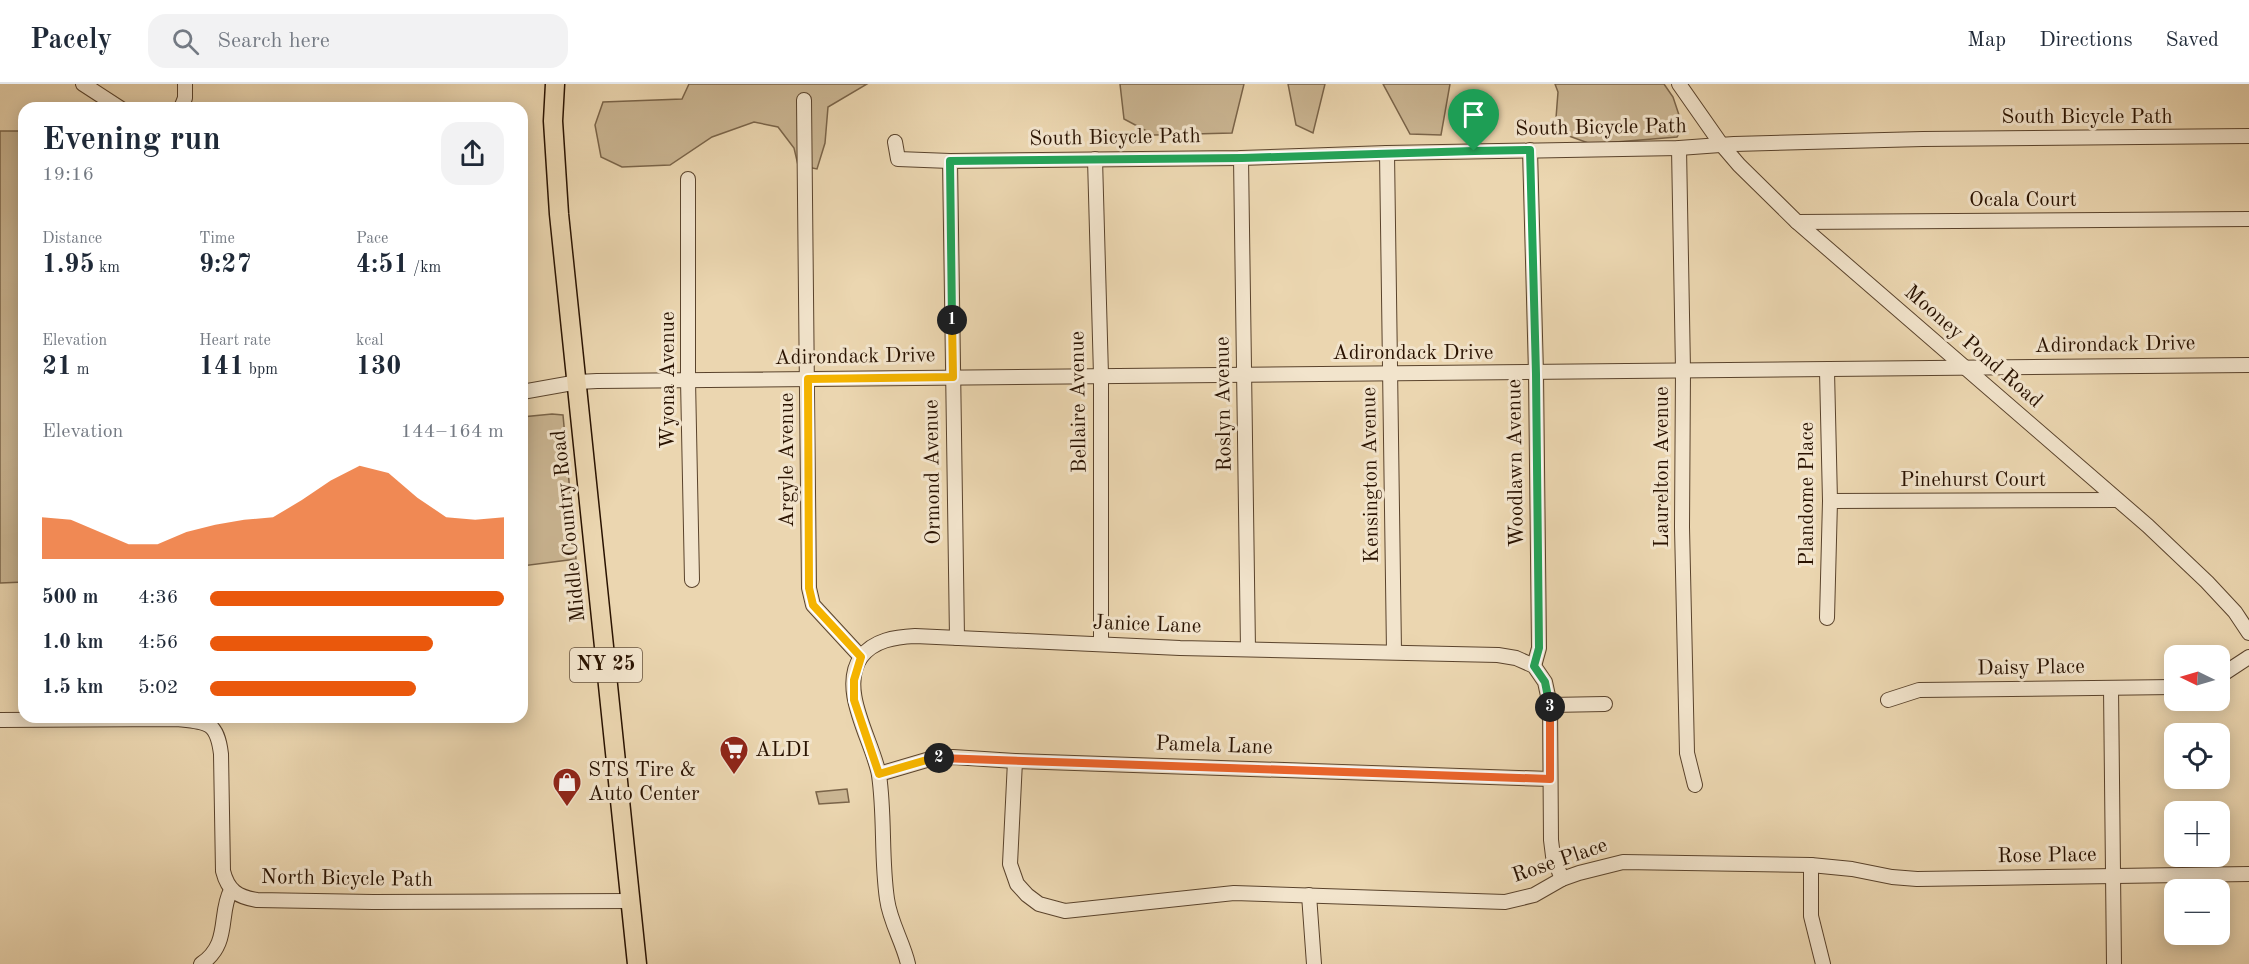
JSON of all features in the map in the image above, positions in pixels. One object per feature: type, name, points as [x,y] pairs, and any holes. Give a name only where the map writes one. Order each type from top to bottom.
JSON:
[{"type":"main road","name":"Middle Country Road","points":[[555,84],[553,121],[559,214],[637,964]]},
{"type":"street","points":[[83,84],[111,102]]},
{"type":"street","points":[[183,102],[185,84]]},
{"type":"street","name":"Mooney Pond Road","points":[[1679,84],[1738,165],[1797,222],[2148,526],[2207,582],[2235,612],[2249,633]]},
{"type":"street","name":"Argyle Avenue","points":[[804,100],[809,588],[813,605],[861,657]]},
{"type":"street","name":"South Bicycle Path","points":[[895,142],[898,159],[950,161],[1242,158],[1679,148],[1721,144],[1911,139],[2249,136]]},
{"type":"street","name":"Laurelton Avenue","points":[[1679,148],[1683,370],[1682,527],[1688,753],[1695,785]]},
{"type":"street","name":"Woodlawn Avenue","points":[[1530,150],[1536,374],[1539,648],[1534,666]]},
{"type":"street","name":"Kensington Avenue","points":[[1387,153],[1394,652]]},
{"type":"street","name":"Roslyn Avenue","points":[[1242,158],[1248,649]]},
{"type":"street","name":"Bellaire Avenue","points":[[1095,159],[1101,375],[1101,644]]},
{"type":"street","name":"Ormond Avenue","points":[[950,161],[957,638]]},
{"type":"street","name":"Wyona Avenue","points":[[688,179],[688,380],[692,580]]},
{"type":"street","name":"Ocala Court","points":[[1797,222],[2249,219]]},
{"type":"street","name":"Adirondack Drive","points":[[528,391],[578,382],[688,380],[1101,375],[1536,374],[1683,370],[2249,365]]},
{"type":"street","name":"Plandome Place","points":[[1827,370],[1830,501],[1827,618]]},
{"type":"street","name":"Pinehurst Court","points":[[1830,501],[2116,500]]},
{"type":"street","name":"Janice Lane","points":[[861,657],[875,645],[894,637],[1498,655],[1516,658],[1534,666]]},
{"type":"street","points":[[861,657],[854,680],[854,700],[879,774],[887,899],[908,964]]},
{"type":"street","points":[[2230,669],[2249,657]]},
{"type":"street","points":[[1534,666],[1545,682],[1550,705],[1553,856],[1562,879]]},
{"type":"street","name":"Daisy Place","points":[[1888,700],[1919,690],[2164,687]]},
{"type":"street","points":[[2111,688],[2114,964]]},
{"type":"street","points":[[1550,705],[1605,704]]},
{"type":"street","name":"North Bicycle Path","points":[[0,720],[18,720]]},
{"type":"street","name":"North Bicycle Path","points":[[207,723],[213,726],[219,737],[226,883],[240,897],[257,900],[373,902],[630,901]]},
{"type":"street","name":"Pamela Lane","points":[[879,774],[930,759],[953,757],[1550,779]]},
{"type":"street","name":"Rose Place","points":[[1015,761],[1010,864],[1017,884],[1039,904],[1065,911],[1234,893],[1505,902],[1534,895],[1562,879],[1598,867],[1623,862],[1811,865],[1917,879],[2249,874]]},
{"type":"street","points":[[1811,865],[1811,916],[1822,964]]},
{"type":"street","points":[[201,964],[207,960],[221,936],[226,899],[231,890]]},
{"type":"street","points":[[1310,895],[1314,964]]},
{"type":"shaded area","points":[[689,84],[867,84],[828,107],[825,143],[817,169],[798,165],[794,148],[778,127],[754,122],[712,137],[670,165],[622,167],[601,157],[595,125],[603,102],[682,99]]},
{"type":"shaded area","points":[[1120,84],[1244,84],[1232,133],[1154,135],[1124,119]]},
{"type":"shaded area","points":[[1288,84],[1325,84],[1313,133],[1296,125]]},
{"type":"shaded area","points":[[1383,84],[1450,84],[1441,135],[1410,134]]},
{"type":"shaded area","points":[[1555,84],[1664,84],[1673,97],[1683,127],[1677,137],[1591,144],[1555,131],[1558,92]]},
{"type":"shaded area","points":[[0,131],[18,131],[18,582],[0,583]]},
{"type":"shaded area","points":[[563,415],[576,559],[528,565],[528,416]]},
{"type":"shaded area","points":[[847,789],[849,802],[819,804],[816,792]]},
{"type":"place","name":"ALDI","points":[[734,776]]},
{"type":"place","name":"STS Tire & Auto Center","points":[[567,808]]},
{"type":"route","points":[[1530,150],[1538,462],[1539,648],[1534,666],[1545,682],[1550,705],[1550,779],[953,757],[930,759],[879,774],[854,700],[854,680],[861,657],[813,605],[809,588],[808,379],[953,377],[950,161],[1242,158],[1474,151],[1530,150]]}]
